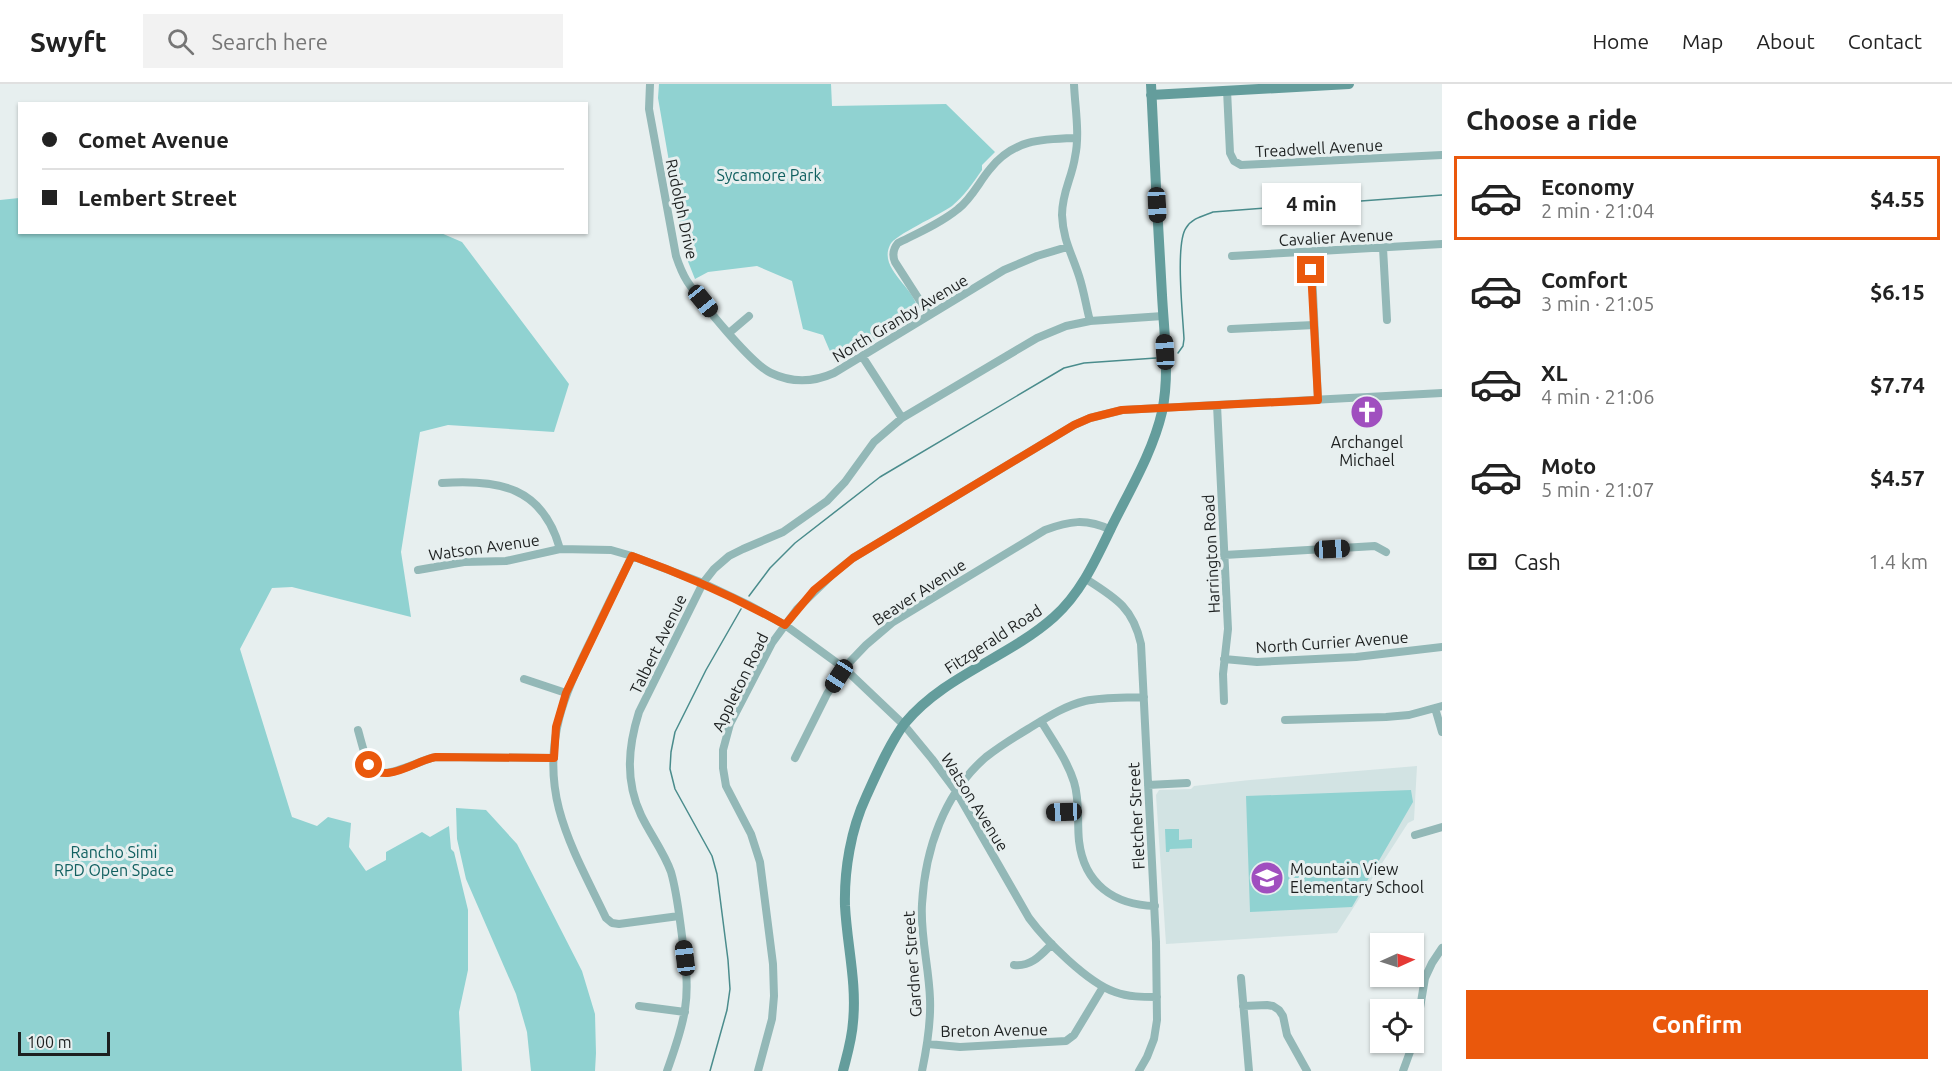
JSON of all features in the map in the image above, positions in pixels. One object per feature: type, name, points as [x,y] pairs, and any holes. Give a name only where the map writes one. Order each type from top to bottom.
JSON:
[{"type":"main road","points":[[1151,89],[1227,90],[1349,84]]},
{"type":"main road","name":"Fitzgerald Road","points":[[843,1071],[850,1045],[854,1013],[845,905],[849,855],[855,825],[864,800],[904,725],[920,708],[939,691],[1047,624],[1068,604],[1086,579],[1111,530],[1151,446],[1163,408],[1166,360],[1151,89]]},
{"type":"street","name":"Rudolph Drive","points":[[650,84],[649,109],[676,256],[688,283],[727,330]]},
{"type":"street","points":[[1074,84],[1077,138],[1075,160],[1065,186],[1062,218],[1067,248],[1079,276],[1090,321]]},
{"type":"street","name":"Treadwell Avenue","points":[[1227,90],[1230,153],[1241,165],[1442,155]]},
{"type":"street","points":[[929,315],[895,262],[893,252],[898,243],[960,208],[1005,154],[1021,145],[1040,139],[1077,138]]},
{"type":"street","name":"Cavalier Avenue","points":[[1232,256],[1442,244]]},
{"type":"street","name":"North Granby Avenue","points":[[727,330],[759,366],[775,375],[795,380],[822,378],[1016,264],[1067,248]]},
{"type":"street","points":[[1383,248],[1386,320]]},
{"type":"street","points":[[1311,251],[1318,400]]},
{"type":"street","points":[[727,330],[749,316]]},
{"type":"street","name":"Talbert Avenue","points":[[667,1071],[685,1012],[687,978],[676,889],[670,869],[634,797],[629,753],[632,733],[639,712],[703,583],[729,556],[783,532],[827,501],[845,482],[874,442],[902,418],[1037,338],[1066,326],[1090,321],[1163,316]]},
{"type":"street","points":[[1231,329],[1314,325]]},
{"type":"street","points":[[862,356],[902,418]]},
{"type":"street","name":"Appleton Road","points":[[758,1071],[772,1019],[773,964],[760,862],[751,834],[726,786],[723,750],[730,724],[763,658],[785,625],[814,590],[853,558],[1074,425],[1107,412],[1442,393]]},
{"type":"street","name":"Harrington Road","points":[[1216,405],[1228,629],[1224,659],[1224,701]]},
{"type":"street","points":[[442,483],[494,485],[519,492],[534,502],[547,517],[556,534],[560,549]]},
{"type":"street","name":"Beaver Avenue","points":[[795,758],[827,694],[844,668],[893,622],[1045,530],[1064,523],[1077,522],[1093,523],[1111,530]]},
{"type":"street","points":[[1224,555],[1376,546],[1386,552]]},
{"type":"street","name":"Watson Avenue","points":[[418,570],[464,562],[506,561],[560,549],[611,550],[703,583],[747,603],[785,625],[844,668],[904,725],[956,791],[1038,931],[1102,987],[1126,996],[1157,997]]},
{"type":"street","points":[[632,556],[566,693],[556,727],[554,758],[556,792],[563,824],[606,918],[612,923],[619,924],[679,916]]},
{"type":"street","name":"Fletcher Street","points":[[1086,579],[1118,600],[1134,621],[1141,644],[1155,906],[1157,1020],[1154,1039],[1139,1071]]},
{"type":"street","name":"North Currier Avenue","points":[[1224,659],[1257,662],[1356,657],[1442,647]]},
{"type":"street","points":[[524,679],[566,693]]},
{"type":"street","name":"Gardner Street","points":[[922,1071],[928,1044],[930,999],[922,925],[923,887],[935,836],[956,791],[986,758],[1004,744],[1063,709],[1083,702],[1143,696]]},
{"type":"street","points":[[1285,720],[1386,717],[1409,715],[1438,707],[1442,732]]},
{"type":"street","points":[[1041,721],[1069,769],[1077,797],[1081,852],[1085,866],[1106,892],[1121,901],[1138,906],[1155,906]]},
{"type":"street","points":[[358,730],[369,765],[374,772],[380,774],[391,773],[427,758],[436,757],[554,758]]},
{"type":"street","points":[[1148,786],[1187,783]]},
{"type":"street","points":[[1051,812],[1078,812]]},
{"type":"street","points":[[1415,835],[1442,827]]},
{"type":"street","points":[[1014,965],[1029,964],[1052,944]]},
{"type":"street","points":[[1402,1071],[1415,1038],[1425,978],[1442,948]]},
{"type":"street","points":[[1241,978],[1249,1071]]},
{"type":"street","name":"Breton Avenue","points":[[928,1044],[960,1047],[1066,1041],[1074,1035],[1102,987]]},
{"type":"street","points":[[1243,1006],[1267,1005],[1280,1011],[1287,1035],[1307,1071]]},
{"type":"street","points":[[639,1006],[685,1012]]},
{"type":"shaded area","name":"Mountain View Elementary School","points":[[1417,766],[1414,820],[1408,823],[1337,933],[1166,944],[1156,795],[1159,790],[1191,789],[1194,786],[1250,780]]},
{"type":"green space","name":"Sycamore Park","points":[[659,84],[831,84],[832,106],[946,104],[995,152],[982,165],[982,170],[952,206],[900,236],[890,245],[889,264],[913,297],[917,305],[917,314],[835,363],[823,335],[803,329],[792,281],[757,266],[708,272],[695,279],[685,254],[658,98]]},
{"type":"green space","name":"Rancho Simi RPD Open Space","points":[[18,198],[18,234],[443,234],[462,242],[569,384],[554,432],[448,425],[420,432],[401,552],[411,617],[292,587],[272,588],[240,649],[292,817],[317,826],[328,817],[351,823],[349,847],[366,871],[386,860],[386,852],[422,832],[430,837],[449,826],[451,849],[454,852],[468,910],[468,970],[459,1012],[462,1071],[0,1071],[0,200]]},
{"type":"green space","points":[[1411,790],[1413,802],[1352,907],[1250,912],[1246,796]]},
{"type":"green space","points":[[456,808],[486,810],[517,844],[582,971],[595,1014],[595,1071],[531,1071],[527,1032],[516,994],[466,879],[457,839]]},
{"type":"green space","points":[[1165,829],[1179,829],[1179,840],[1192,839],[1192,848],[1170,849],[1166,852]]},
{"type":"waterway","points":[[1178,353],[1183,346],[1184,339],[1181,249],[1186,228],[1195,220],[1213,212],[1442,195]]},
{"type":"waterway","points":[[749,596],[770,568],[795,543],[880,477],[1064,368],[1084,363],[1156,358]]},
{"type":"waterway","points":[[710,1071],[727,1010],[730,989],[728,960],[717,874],[712,856],[675,789],[670,769],[671,752],[675,732],[706,670],[741,609]]},
{"type":"place","name":"Archangel Michael","points":[[1367,412]]},
{"type":"place","name":"Mountain View Elementary School","points":[[1267,878]]},
{"type":"route","points":[[369,765],[374,772],[380,774],[391,773],[427,758],[436,757],[554,758],[556,727],[566,693],[632,556],[703,583],[747,603],[785,625],[814,590],[853,558],[1074,425],[1090,418],[1122,410],[1318,400],[1311,270]]}]
